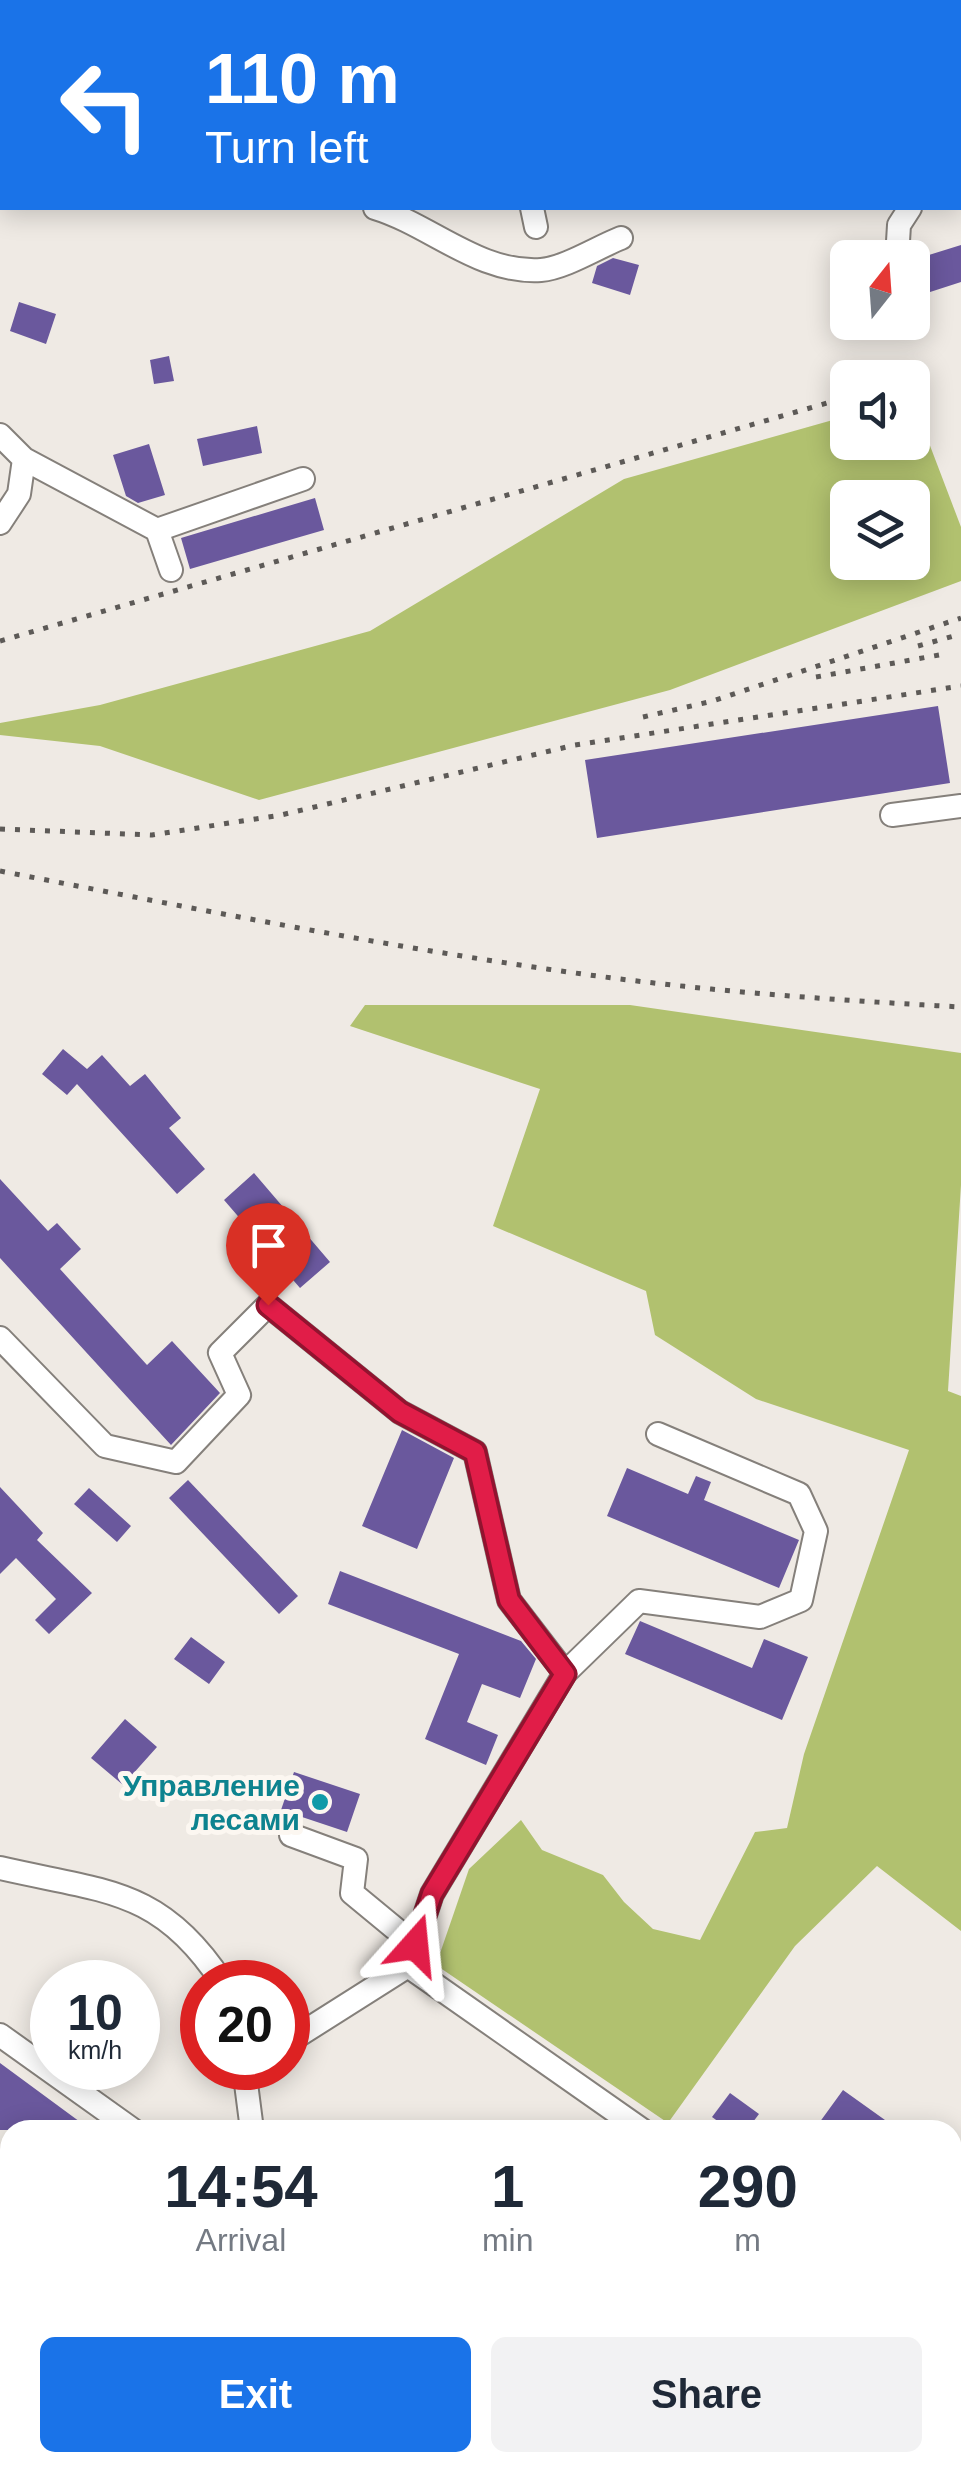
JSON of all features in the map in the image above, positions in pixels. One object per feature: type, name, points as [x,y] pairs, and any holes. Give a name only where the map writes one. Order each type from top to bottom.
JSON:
[{"type":"street","points":[[381,210],[400,216],[477,259],[542,270],[620,238]]},
{"type":"street","points":[[898,240],[900,225],[909,210]]},
{"type":"street","points":[[0,435],[24,459],[157,530],[171,570]]},
{"type":"street","points":[[0,524],[19,494],[24,459]]},
{"type":"street","points":[[157,530],[303,480]]},
{"type":"street","points":[[892,815],[961,806]]},
{"type":"street","points":[[0,1338],[105,1446],[176,1462],[239,1396],[220,1353],[268,1305],[400,1412],[475,1452],[509,1600],[565,1674]]},
{"type":"street","points":[[310,2027],[412,1956],[432,1894],[565,1674],[640,1601],[760,1616],[800,1600],[816,1531],[800,1494],[658,1434]]},
{"type":"street","points":[[291,1835],[356,1859],[352,1893],[412,1956],[629,2120]]},
{"type":"street","points":[[0,1868],[156,1909],[182,1929],[205,1960]]},
{"type":"street","points":[[0,2034],[119,2120]]},
{"type":"street","points":[[247,2090],[251,2120]]},
{"type":"green space","points":[[830,421],[830,460],[930,460],[930,446],[961,527],[961,581],[670,690],[259,800],[100,746],[0,735],[0,723],[100,705],[370,631],[624,479]]},
{"type":"green space","points":[[365,1005],[630,1005],[961,1053],[961,1185],[948,1391],[961,1396],[961,1931],[877,1866],[795,1946],[670,2120],[664,2120],[436,1965],[469,1869],[521,1820],[542,1850],[603,1875],[653,1929],[700,1940],[755,1832],[787,1828],[804,1754],[909,1450],[756,1399],[655,1335],[646,1291],[493,1226],[540,1089],[350,1026]]},
{"type":"building","points":[[961,245],[961,282],[930,292],[930,255]]},
{"type":"building","points":[[613,258],[639,265],[630,295],[592,283],[597,266]]},
{"type":"building","points":[[19,302],[56,314],[46,344],[10,331]]},
{"type":"building","points":[[169,356],[174,381],[154,384],[150,360]]},
{"type":"building","points":[[257,426],[262,453],[203,466],[197,439]]},
{"type":"building","points":[[149,444],[165,495],[138,503],[126,496],[113,455]]},
{"type":"building","points":[[315,498],[324,530],[190,569],[181,538]]},
{"type":"building","points":[[938,706],[950,783],[597,838],[585,760]]},
{"type":"building","points":[[63,1049],[87,1069],[102,1055],[130,1086],[145,1074],[181,1118],[169,1128],[205,1169],[177,1194],[77,1084],[67,1095],[42,1074]]},
{"type":"building","points":[[254,1173],[330,1262],[300,1288],[224,1200]]},
{"type":"building","points":[[0,1179],[48,1231],[57,1223],[81,1249],[60,1269],[147,1365],[172,1341],[220,1393],[171,1445],[0,1258]]},
{"type":"building","points":[[402,1430],[454,1458],[417,1549],[362,1526]]},
{"type":"building","points":[[627,1468],[688,1494],[696,1476],[711,1482],[704,1500],[799,1540],[779,1588],[607,1516]]},
{"type":"building","points":[[188,1480],[298,1596],[279,1614],[169,1498]]},
{"type":"building","points":[[0,1487],[43,1533],[37,1540],[92,1593],[49,1634],[35,1620],[56,1599],[16,1558],[0,1574]]},
{"type":"building","points":[[89,1488],[131,1526],[117,1542],[74,1504]]},
{"type":"building","points":[[340,1571],[521,1641],[536,1659],[520,1698],[482,1684],[467,1722],[498,1735],[486,1765],[425,1739],[459,1654],[328,1604]]},
{"type":"building","points":[[640,1621],[752,1668],[764,1639],[808,1657],[782,1720],[625,1654]]},
{"type":"building","points":[[191,1637],[225,1662],[209,1684],[174,1659]]},
{"type":"building","points":[[125,1719],[157,1747],[123,1785],[91,1758]]},
{"type":"building","name":"Управление лесами","points":[[294,1772],[360,1794],[347,1832],[281,1810]]},
{"type":"building","points":[[0,2063],[30,2085],[30,2090],[37,2090],[77,2120],[0,2120]]},
{"type":"building","points":[[843,2090],[885,2120],[821,2120]]},
{"type":"building","points":[[730,2093],[759,2114],[754,2120],[712,2117]]},
{"type":"railway","points":[[0,641],[830,402]]},
{"type":"railway","points":[[643,717],[713,701],[961,618]]},
{"type":"railway","points":[[918,646],[961,634]]},
{"type":"railway","points":[[816,677],[939,655]]},
{"type":"railway","points":[[0,829],[152,835],[281,815],[575,745],[961,686]]},
{"type":"railway","points":[[0,871],[359,939],[575,973],[768,994],[961,1007]]},
{"type":"place","name":"Управление лесами","points":[[320,1802]]},
{"type":"route","points":[[268,1305],[400,1412],[475,1452],[509,1600],[565,1674],[432,1894],[415,1945]]}]
